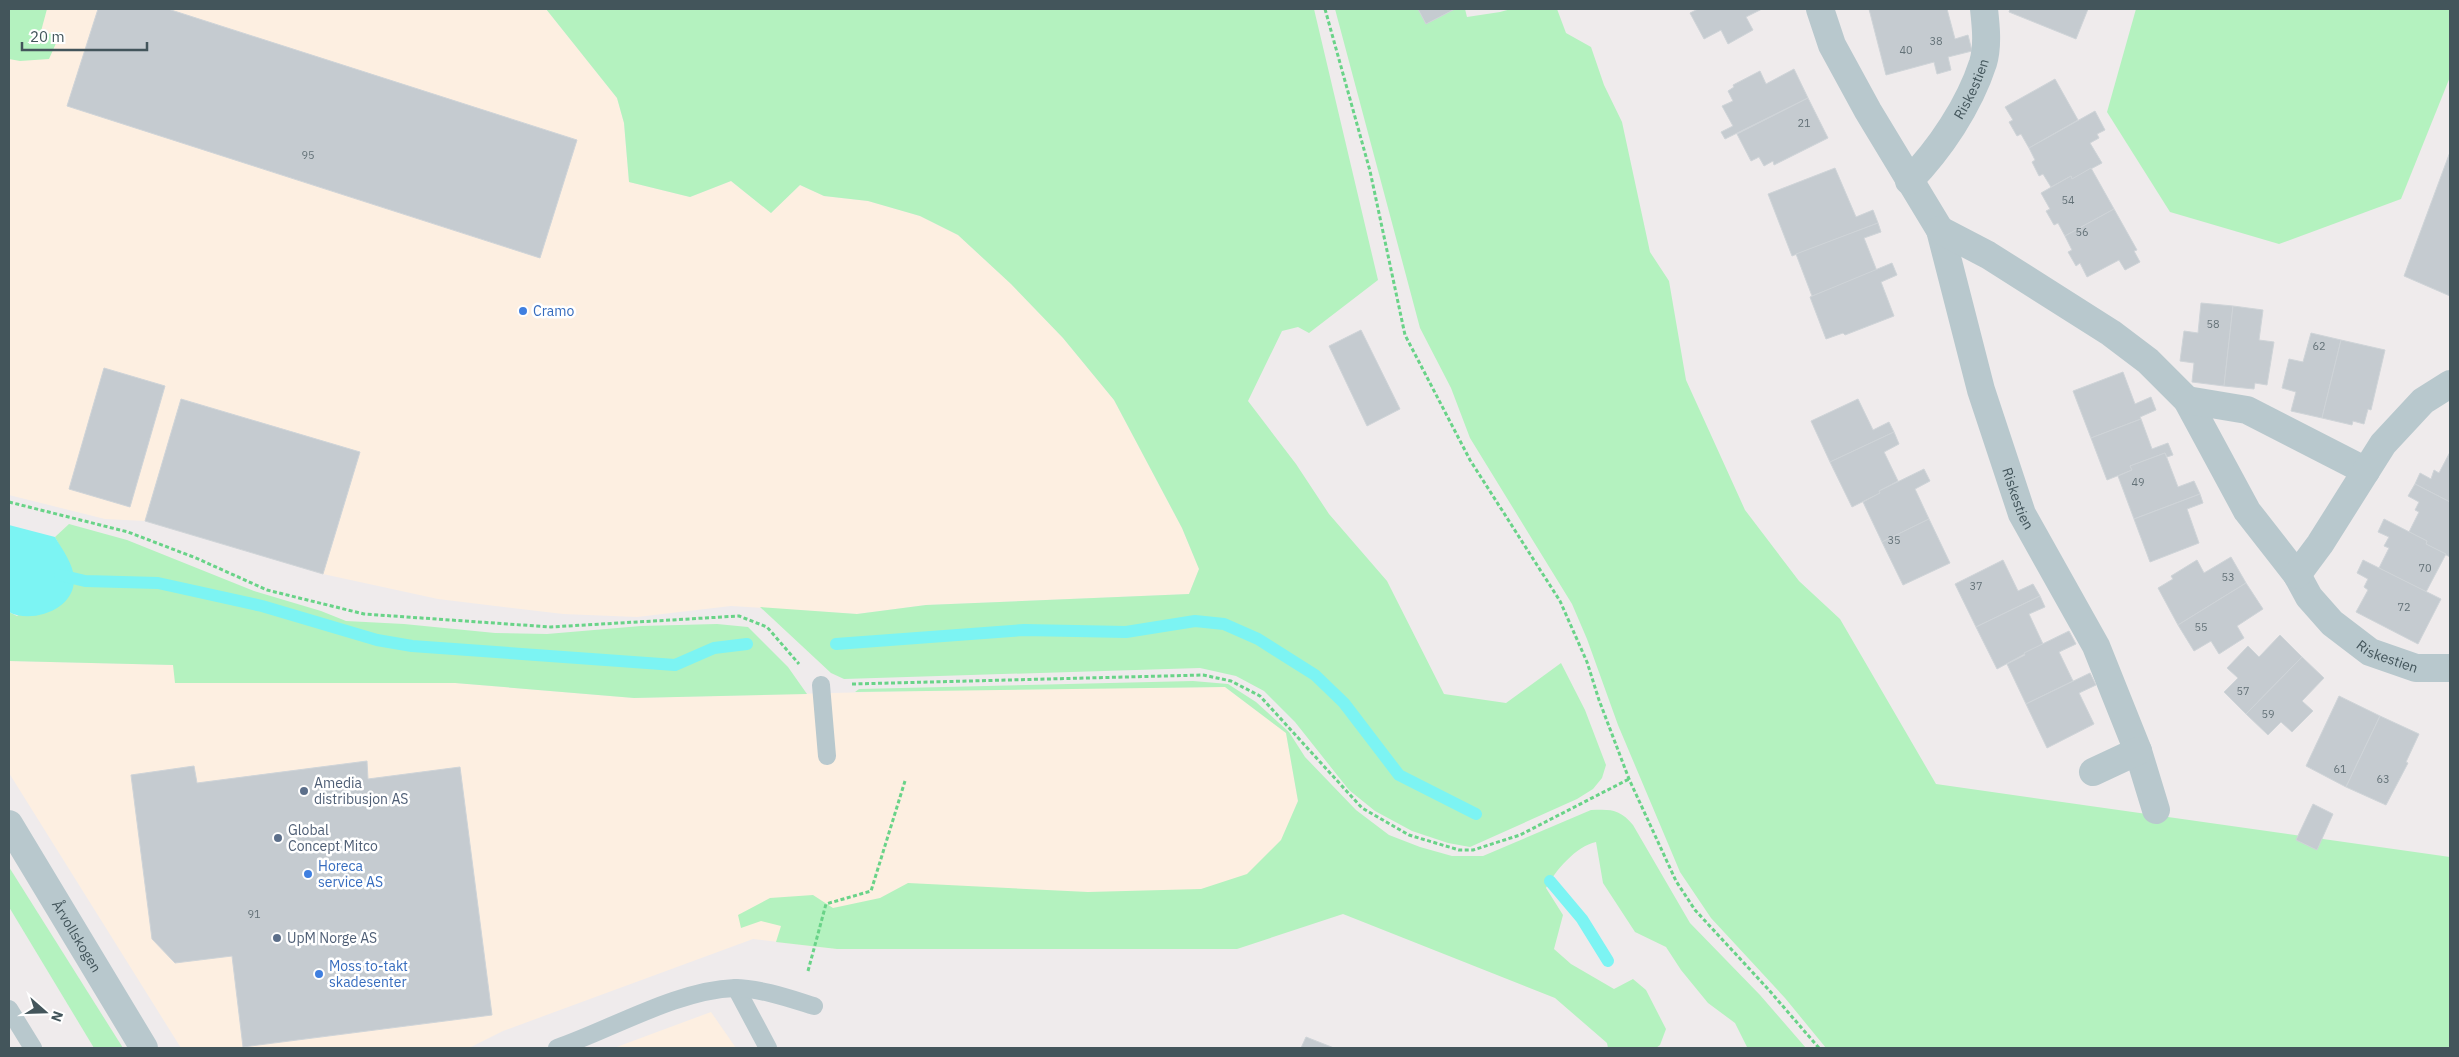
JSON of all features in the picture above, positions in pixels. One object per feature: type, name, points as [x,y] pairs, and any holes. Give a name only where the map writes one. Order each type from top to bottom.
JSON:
[{"type":"street","name":"Riskestien","points":[[1820,9],[1832,45],[1909,181],[1940,230],[1981,390],[2022,514],[2096,646],[2138,751],[2156,810]]},
{"type":"street","name":"Riskestien","points":[[1909,181],[1920,170],[1964,108],[1983,62],[1986,41],[1984,9]]},
{"type":"street","name":"Riskestien","points":[[1940,230],[1988,255],[2111,333],[2148,361],[2187,400],[2247,511],[2297,575],[2309,597],[2332,623],[2370,652],[2416,668],[2450,668]]},
{"type":"street","points":[[2297,575],[2320,544],[2383,444],[2423,401],[2450,384]]},
{"type":"street","points":[[2187,400],[2247,410],[2284,427],[2366,471]]},
{"type":"street","points":[[2093,772],[2138,751]]},
{"type":"street","name":"Årvollskogen","points":[[9,824],[144,1048]]},
{"type":"lane","points":[[822,685],[827,756]]},
{"type":"lane","points":[[736,988],[768,1048]]},
{"type":"lane","points":[[557,1048],[636,1016],[699,994],[736,988],[814,1006]]},
{"type":"lane","points":[[9,1008],[33,1048]]},
{"type":"path","points":[[1325,9],[1370,171],[1405,335],[1470,460],[1560,601],[1587,662],[1599,700],[1629,779],[1676,880],[1695,910],[1768,989],[1818,1048]]},
{"type":"path","points":[[814,952],[826,904],[871,891],[905,781]]},
{"type":"shaded area","name":"Cramo","points":[[9,9],[546,9],[617,98],[624,123],[629,182],[690,197],[731,181],[771,213],[800,185],[824,196],[868,201],[920,216],[958,235],[1011,284],[1063,338],[1114,400],[1182,528],[1199,569],[1189,594],[926,605],[857,614],[731,606],[637,617],[563,614],[438,599],[323,574],[145,521],[105,519],[9,495]]},
{"type":"shaded area","points":[[9,661],[174,665],[176,683],[455,683],[634,698],[953,690],[1225,687],[1286,733],[1298,801],[1237,949],[837,949],[753,939],[503,1031],[469,1048],[181,1048],[9,773]]},
{"type":"shaded area","points":[[711,1012],[736,1048],[614,1048],[657,1032]]},
{"type":"green space","points":[[9,9],[47,9],[40,35],[61,32],[49,59],[20,61],[9,59]]},
{"type":"green space","points":[[546,9],[1314,9],[1378,280],[1309,333],[1298,327],[1282,331],[1248,401],[1296,464],[1329,514],[1387,581],[1444,694],[1506,703],[1561,663],[1585,710],[1606,765],[1602,778],[1593,789],[1577,799],[1470,847],[1448,843],[1412,831],[1375,811],[1349,790],[1295,722],[1264,691],[1236,676],[1200,668],[844,679],[831,673],[760,607],[857,614],[926,605],[1189,594],[1199,569],[1182,528],[1114,400],[1063,338],[1011,284],[958,235],[920,216],[868,201],[824,196],[800,185],[771,213],[731,181],[690,197],[629,182],[624,123],[617,98]]},
{"type":"green space","points":[[1335,9],[1418,9],[1426,24],[1455,9],[1465,9],[1467,17],[1511,9],[1557,9],[1566,33],[1591,47],[1604,85],[1622,122],[1650,252],[1669,281],[1686,380],[1745,510],[1799,581],[1840,619],[1936,784],[2450,857],[2450,1048],[1826,1048],[1785,998],[1711,918],[1680,872],[1618,725],[1587,639],[1572,604],[1470,438],[1451,388],[1420,328]]},
{"type":"green space","points":[[2136,9],[2450,9],[2450,77],[2401,199],[2279,244],[2170,212],[2107,112]]},
{"type":"green space","points":[[69,524],[127,540],[254,591],[321,611],[346,621],[404,624],[495,633],[547,634],[641,626],[717,624],[748,627],[788,667],[807,694],[634,698],[455,683],[175,683],[173,665],[9,661],[9,612],[17,616],[74,578],[55,537]]},
{"type":"green space","points":[[1193,681],[1228,684],[1256,702],[1289,732],[1305,757],[1356,810],[1389,835],[1420,847],[1452,856],[1483,856],[1591,810],[1610,810],[1619,813],[1633,825],[1690,923],[1760,995],[1806,1048],[1747,1047],[1735,1023],[1708,1003],[1681,970],[1666,947],[1635,932],[1603,883],[1596,842],[1581,848],[1567,860],[1546,888],[1563,915],[1554,949],[1571,964],[1614,989],[1633,979],[1646,990],[1666,1029],[1660,1045],[1656,1048],[1608,1048],[1607,1043],[1555,998],[1343,914],[1237,949],[837,949],[776,942],[781,926],[761,921],[741,928],[738,915],[770,898],[813,895],[833,908],[880,898],[908,883],[1088,892],[1201,889],[1247,874],[1281,840],[1298,801],[1286,733],[1225,687],[855,692],[859,689]]},
{"type":"green space","points":[[9,867],[123,1048],[94,1048],[9,907]]},
{"type":"water","points":[[9,525],[55,537],[70,563],[74,579],[72,590],[60,606],[50,612],[29,616],[9,612]]},
{"type":"building","points":[[98,9],[168,9],[577,140],[540,258],[67,106]]},
{"type":"building","points":[[1418,9],[1455,9],[1426,24]]},
{"type":"building","points":[[1698,9],[1762,9],[1746,17],[1753,30],[1728,44],[1721,30],[1704,39],[1690,13]]},
{"type":"building","points":[[1869,9],[1947,9],[1955,39],[1968,35],[1972,51],[1948,57],[1951,70],[1937,74],[1934,62],[1886,75]]},
{"type":"building","points":[[2010,9],[2088,9],[2076,39],[2009,12]]},
{"type":"building","points":[[1794,69],[1808,98],[1725,139],[1721,132],[1733,126],[1722,106],[1733,101],[1728,91],[1734,87],[1733,85],[1760,71],[1766,84]]},
{"type":"building","points":[[2055,79],[2078,120],[2029,148],[2021,134],[2017,136],[2009,122],[2013,120],[2005,107]]},
{"type":"building","points":[[1808,98],[1828,138],[1774,165],[1773,161],[1764,166],[1759,157],[1751,161],[1737,134]]},
{"type":"building","points":[[2095,111],[2105,130],[2097,134],[2099,138],[2090,143],[2102,163],[2072,179],[2071,176],[2051,187],[2043,174],[2039,176],[2032,162],[2035,160],[2029,148]]},
{"type":"building","points":[[2450,152],[2450,296],[2404,276]]},
{"type":"building","points":[[1835,168],[1856,217],[1873,210],[1878,223],[1792,256],[1768,194]]},
{"type":"building","points":[[2091,168],[2114,209],[2065,236],[2058,223],[2054,225],[2046,211],[2050,209],[2041,193],[2071,176],[2072,179]]},
{"type":"building","points":[[2114,209],[2137,250],[2134,251],[2140,262],[2125,270],[2119,260],[2087,277],[2080,263],[2076,266],[2068,252],[2072,250],[2065,236]]},
{"type":"building","points":[[1878,223],[1881,232],[1864,238],[1877,271],[1812,296],[1796,254]]},
{"type":"building","points":[[1892,263],[1897,275],[1881,282],[1894,316],[1845,335],[1843,333],[1826,339],[1810,297]]},
{"type":"building","points":[[2201,303],[2233,306],[2224,386],[2192,382],[2194,363],[2180,361],[2184,331],[2198,333]]},
{"type":"building","points":[[2233,306],[2263,310],[2259,340],[2274,342],[2267,385],[2255,383],[2254,389],[2224,386]]},
{"type":"building","points":[[1361,330],[1400,409],[1367,426],[1329,346]]},
{"type":"building","points":[[2311,333],[2341,340],[2322,418],[2291,411],[2296,392],[2282,388],[2289,359],[2303,362]]},
{"type":"building","points":[[2341,340],[2385,350],[2371,410],[2368,409],[2364,424],[2353,421],[2352,425],[2322,418]]},
{"type":"building","points":[[104,368],[165,386],[130,507],[69,489]]},
{"type":"building","points":[[2123,372],[2135,404],[2151,397],[2156,410],[2140,417],[2141,419],[2091,438],[2073,391]]},
{"type":"building","points":[[181,399],[360,452],[323,574],[145,521]]},
{"type":"building","points":[[1858,399],[1873,430],[1889,422],[1894,432],[1830,462],[1811,421]]},
{"type":"building","points":[[2141,419],[2152,449],[2168,443],[2173,455],[2167,457],[2165,453],[2130,466],[2132,470],[2107,480],[2091,438]]},
{"type":"building","points":[[1894,432],[1899,444],[1884,452],[1898,481],[1879,491],[1880,493],[1852,507],[1830,462]]},
{"type":"building","points":[[2450,452],[2450,502],[2415,484],[2420,473],[2431,479],[2434,470],[2439,473]]},
{"type":"building","points":[[2165,453],[2178,487],[2194,481],[2200,494],[2134,519],[2118,476],[2132,470],[2130,466]]},
{"type":"building","points":[[1924,469],[1930,481],[1915,489],[1929,519],[1882,542],[1863,502],[1880,493],[1879,491]]},
{"type":"building","points":[[2415,484],[2450,502],[2450,557],[2426,544],[2427,541],[2409,532],[2419,512],[2415,510],[2419,502],[2408,496]]},
{"type":"building","points":[[2200,494],[2203,503],[2187,509],[2199,543],[2150,562],[2134,519]]},
{"type":"building","points":[[1929,519],[1950,563],[1903,585],[1882,542]]},
{"type":"building","points":[[2384,519],[2427,541],[2426,544],[2446,554],[2426,592],[2379,568],[2389,548],[2384,546],[2389,537],[2378,532]]},
{"type":"building","points":[[2231,557],[2246,583],[2178,625],[2158,588],[2173,579],[2171,576],[2197,560],[2204,573]]},
{"type":"building","points":[[2003,560],[2018,591],[2033,584],[2040,596],[1976,627],[1955,584]]},
{"type":"building","points":[[2363,560],[2441,599],[2418,644],[2356,612],[2368,590],[2364,587],[2368,579],[2357,573]]},
{"type":"building","points":[[2246,583],[2263,609],[2237,626],[2244,638],[2219,654],[2211,641],[2194,651],[2178,625]]},
{"type":"building","points":[[2040,596],[2045,607],[2029,614],[2043,644],[1997,669],[1976,627]]},
{"type":"building","points":[[2069,631],[2076,644],[2059,652],[2073,681],[2026,704],[2007,664],[2025,655],[2024,653]]},
{"type":"building","points":[[2280,635],[2302,657],[2246,714],[2224,692],[2238,678],[2227,668],[2248,646],[2259,657]]},
{"type":"building","points":[[2302,657],[2324,678],[2302,701],[2313,711],[2292,732],[2281,722],[2268,735],[2246,714]]},
{"type":"building","points":[[2090,673],[2096,685],[2079,693],[2094,724],[2047,748],[2026,704]]},
{"type":"building","points":[[2339,696],[2380,716],[2346,787],[2306,766]]},
{"type":"building","points":[[2380,716],[2419,734],[2406,762],[2408,763],[2386,805],[2346,787]]},
{"type":"building","points":[[367,761],[368,779],[460,767],[492,1015],[243,1047],[232,956],[175,963],[152,939],[131,775],[194,766],[197,783]]},
{"type":"building","points":[[2313,804],[2333,814],[2317,850],[2296,840]]},
{"type":"building","points":[[1306,1037],[1334,1048],[1301,1048]]},
{"type":"waterway","points":[[60,575],[85,581],[158,583],[262,606],[377,640],[412,646],[675,665],[714,648],[747,644]]},
{"type":"waterway","points":[[836,644],[1024,630],[1126,632],[1195,621],[1224,624],[1258,639],[1315,675],[1344,703],[1399,775],[1476,814]]},
{"type":"waterway","points":[[1550,881],[1582,919],[1608,961]]},
{"type":"place","name":"Cramo","points":[[523,311]]},
{"type":"place","name":"Amedia distribusjon AS","points":[[304,791]]},
{"type":"place","name":"Global Concept Mitco","points":[[278,838]]},
{"type":"place","name":"Horeca service AS","points":[[308,874]]},
{"type":"place","name":"UpM Norge AS","points":[[277,938]]},
{"type":"place","name":"Moss to-takt skadesenter","points":[[319,974]]}]
